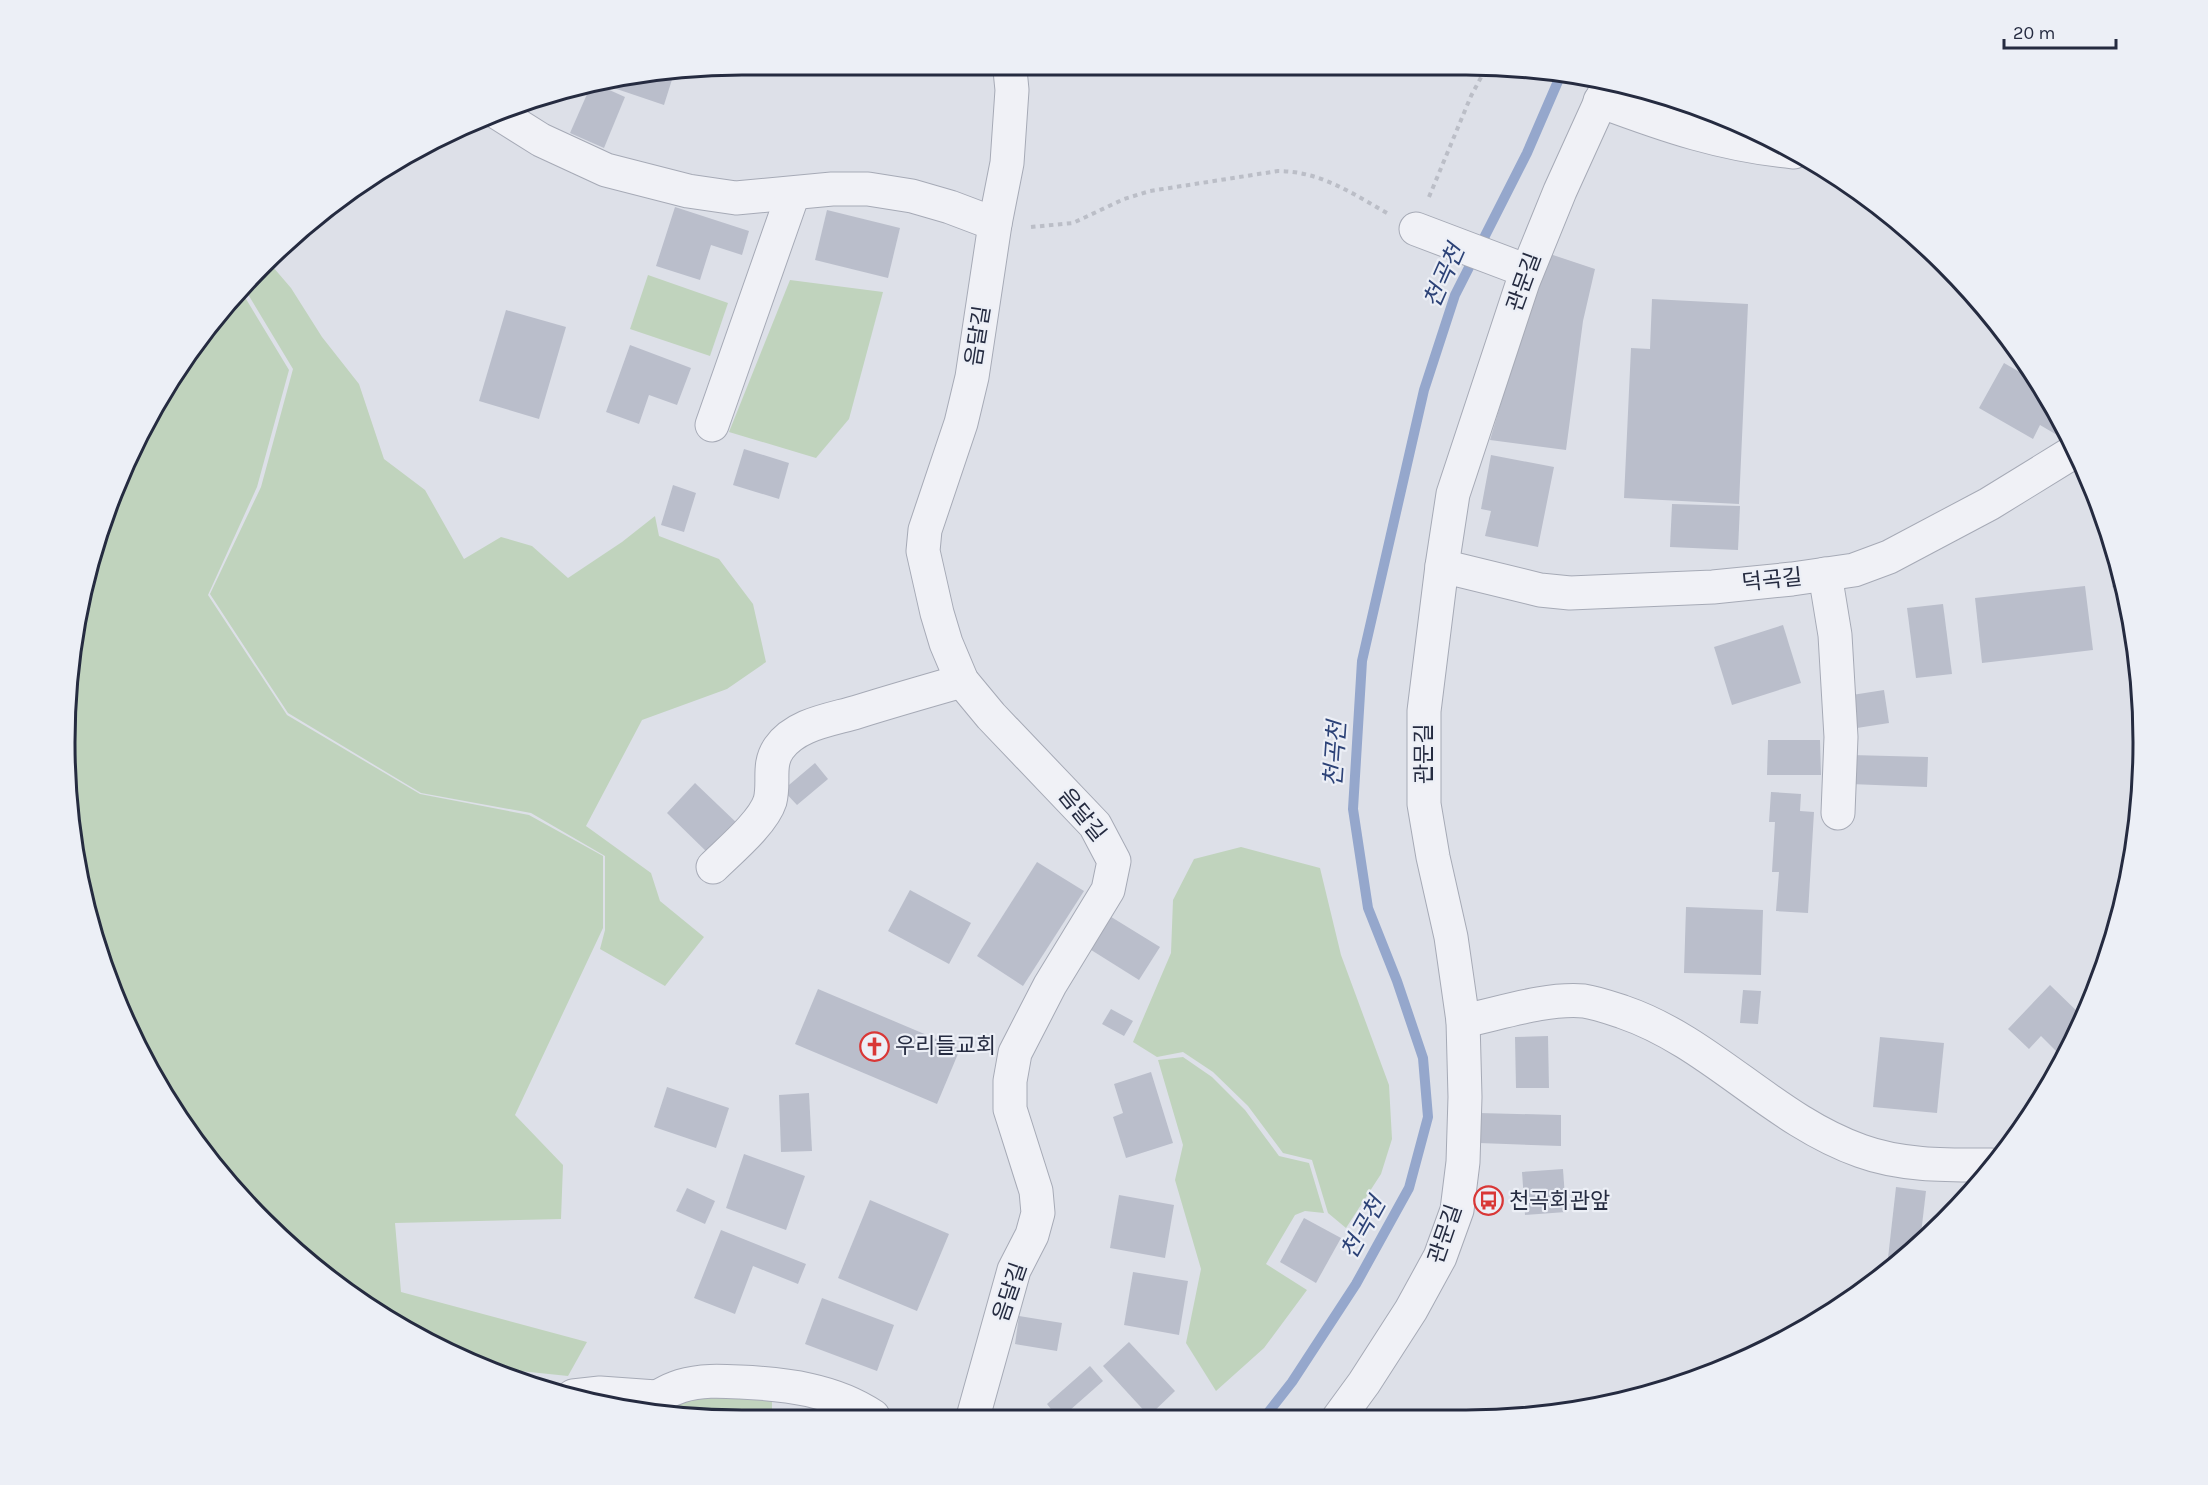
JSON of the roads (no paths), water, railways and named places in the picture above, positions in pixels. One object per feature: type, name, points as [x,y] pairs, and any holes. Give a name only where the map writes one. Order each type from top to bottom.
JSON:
[{"type":"street","name":"음달길","points":[[975,1410],[1014,1270],[1032,1235],[1038,1213],[1036,1191],[1010,1108],[1010,1081],[1015,1053],[1050,985],[1108,890],[1114,861],[1095,825],[991,716],[962,681],[946,643],[937,613],[923,551],[925,530],[961,423],[972,377],[995,224],[1007,163],[1012,90],[1010,75]]},
{"type":"street","points":[[1605,92],[1695,135],[1772,150]]},
{"type":"street","name":"관문길","points":[[1347,1410],[1416,1301],[1440,1257],[1457,1210],[1463,1162],[1463,1021],[1451,937],[1424,804],[1424,711],[1453,494],[1521,269],[1605,92]]},
{"type":"street","points":[[506,119],[541,140],[606,170],[688,191],[736,198],[832,189],[868,189],[912,196],[995,224]]},
{"type":"street","points":[[712,425],[793,194]]},
{"type":"street","points":[[1421,231],[1521,269]]},
{"type":"street","name":"덕곡길","points":[[1442,566],[1540,590],[1570,593],[1713,587],[1854,570],[1889,557],[1989,504],[2068,455]]},
{"type":"street","points":[[1825,574],[1834,635],[1841,737],[1838,813]]},
{"type":"street","points":[[713,867],[760,818],[769,803],[772,784],[771,764],[779,747],[798,731],[823,720],[962,681]]},
{"type":"street","points":[[1463,1021],[1556,1002],[1585,1002],[1613,1008],[1647,1020],[1675,1035],[1787,1112],[1826,1135],[1862,1152],[1899,1161],[1944,1165],[1982,1165]]},
{"type":"street","points":[[648,1403],[680,1386],[708,1381],[773,1383],[821,1392],[864,1410]]},
{"type":"street","points":[[597,1393],[627,1399]]},
{"type":"waterway","name":"천곡천","points":[[1270,1410],[1292,1382],[1356,1284],[1409,1188],[1428,1117],[1423,1058],[1397,981],[1368,908],[1353,809],[1362,661],[1424,390],[1455,295],[1527,153],[1558,82]]},
{"type":"place","name":"우리들교회","points":[[874,1046]]},
{"type":"place","name":"천곡회관앞","points":[[1488,1201]]}]
